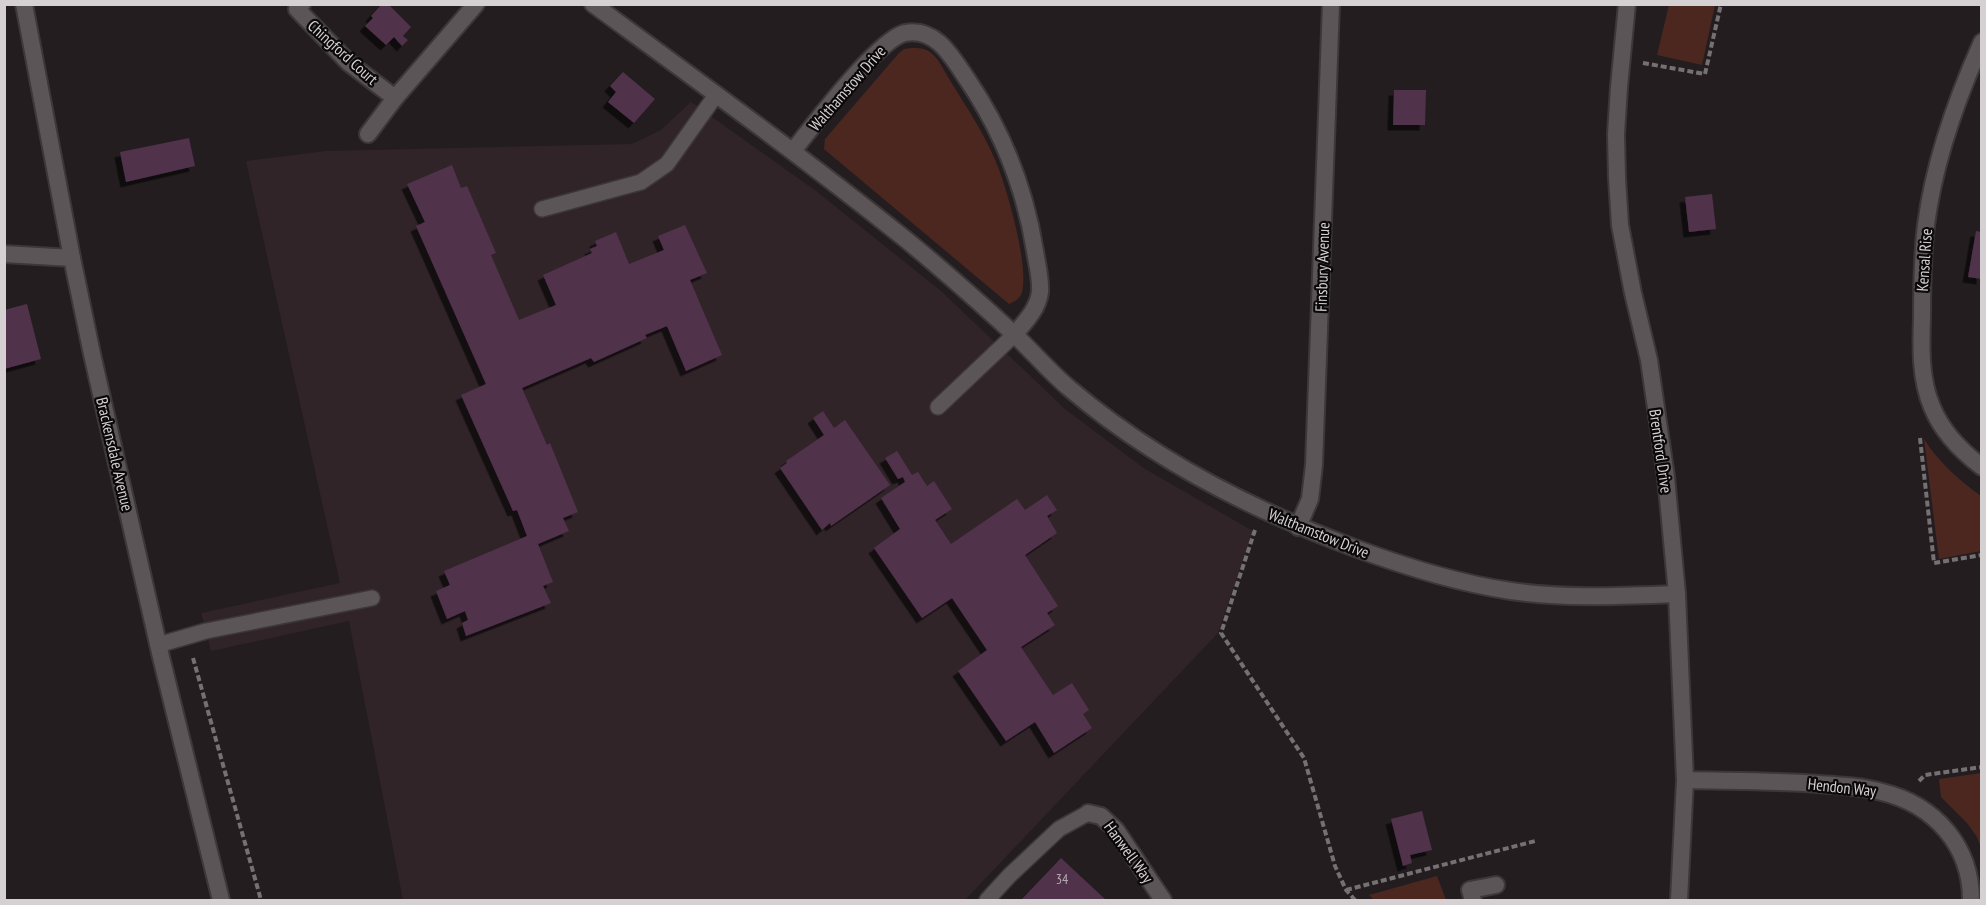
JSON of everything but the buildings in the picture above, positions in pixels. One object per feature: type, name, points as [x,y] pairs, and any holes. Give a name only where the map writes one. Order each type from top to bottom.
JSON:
[{"type":"street","name":"Brackensdale Avenue","points":[[24,4],[72,258],[158,645],[221,900]]},
{"type":"street","name":"Chingford Court","points":[[302,4],[297,9],[349,63],[395,98]]},
{"type":"street","points":[[368,134],[395,98],[476,4]]},
{"type":"street","name":"Walthamstow Drive","points":[[593,4],[793,151],[906,240],[1014,334],[1069,388],[1130,434],[1197,477],[1298,527],[1429,573],[1512,591],[1555,595],[1677,594]]},
{"type":"street","name":"Finsbury Avenue","points":[[1298,527],[1310,499],[1314,465],[1331,4]]},
{"type":"street","name":"Brentford Drive","points":[[1627,4],[1616,134],[1620,225],[1649,360],[1666,477],[1677,594],[1684,780],[1679,900]]},
{"type":"street","name":"Walthamstow Drive","points":[[793,151],[828,107],[888,41],[906,33],[931,36],[951,56],[996,126],[1010,157],[1029,214],[1040,293],[1028,319],[1014,334]]},
{"type":"street","name":"Kensal Rise","points":[[1982,42],[1959,95],[1933,186],[1926,224],[1922,277],[1922,356],[1927,391],[1935,412],[1950,438],[1982,466]]},
{"type":"street","points":[[4,254],[72,258]]},
{"type":"street","name":"Hendon Way","points":[[1684,780],[1769,781],[1852,786],[1901,798],[1930,815],[1957,844],[1967,866],[1971,900]]},
{"type":"street","name":"Hanwell Way","points":[[1088,813],[1101,816],[1116,830],[1163,900]]},
{"type":"street","points":[[1473,900],[1470,890],[1496,885]]},
{"type":"lane","points":[[542,209],[641,182],[668,165],[716,95]]},
{"type":"lane","points":[[938,407],[1014,334]]},
{"type":"lane","points":[[158,645],[206,632],[372,598]]},
{"type":"lane","points":[[987,900],[1059,828],[1088,813]]},
{"type":"path","points":[[1622,60],[1705,74],[1721,4]]},
{"type":"path","points":[[1935,412],[1919,429],[1934,563],[1982,555]]},
{"type":"path","points":[[1262,510],[1221,633],[1304,758],[1328,845],[1346,890],[1354,900]]},
{"type":"path","points":[[188,637],[261,900]]},
{"type":"path","points":[[1901,798],[1925,775],[1982,767]]},
{"type":"path","points":[[1346,890],[1535,841]]},
{"type":"shaded area","points":[[1669,5],[1715,5],[1702,65],[1657,55]]},
{"type":"shaded area","points":[[904,49],[928,51],[939,62],[981,131],[1001,174],[1020,246],[1023,280],[1019,298],[1009,304],[824,149],[825,139],[899,53]]},
{"type":"shaded area","points":[[691,102],[816,191],[941,291],[1065,409],[1145,469],[1253,531],[1218,633],[965,900],[403,900],[349,621],[211,651],[201,613],[340,583],[246,161],[326,151],[632,144],[661,130]]},
{"type":"shaded area","points":[[1924,439],[1950,470],[1981,496],[1981,551],[1939,559]]},
{"type":"shaded area","points":[[1982,773],[1981,848],[1977,837],[1967,823],[1941,797],[1939,779]]},
{"type":"shaded area","points":[[1437,876],[1446,900],[1374,900],[1369,895]]}]
